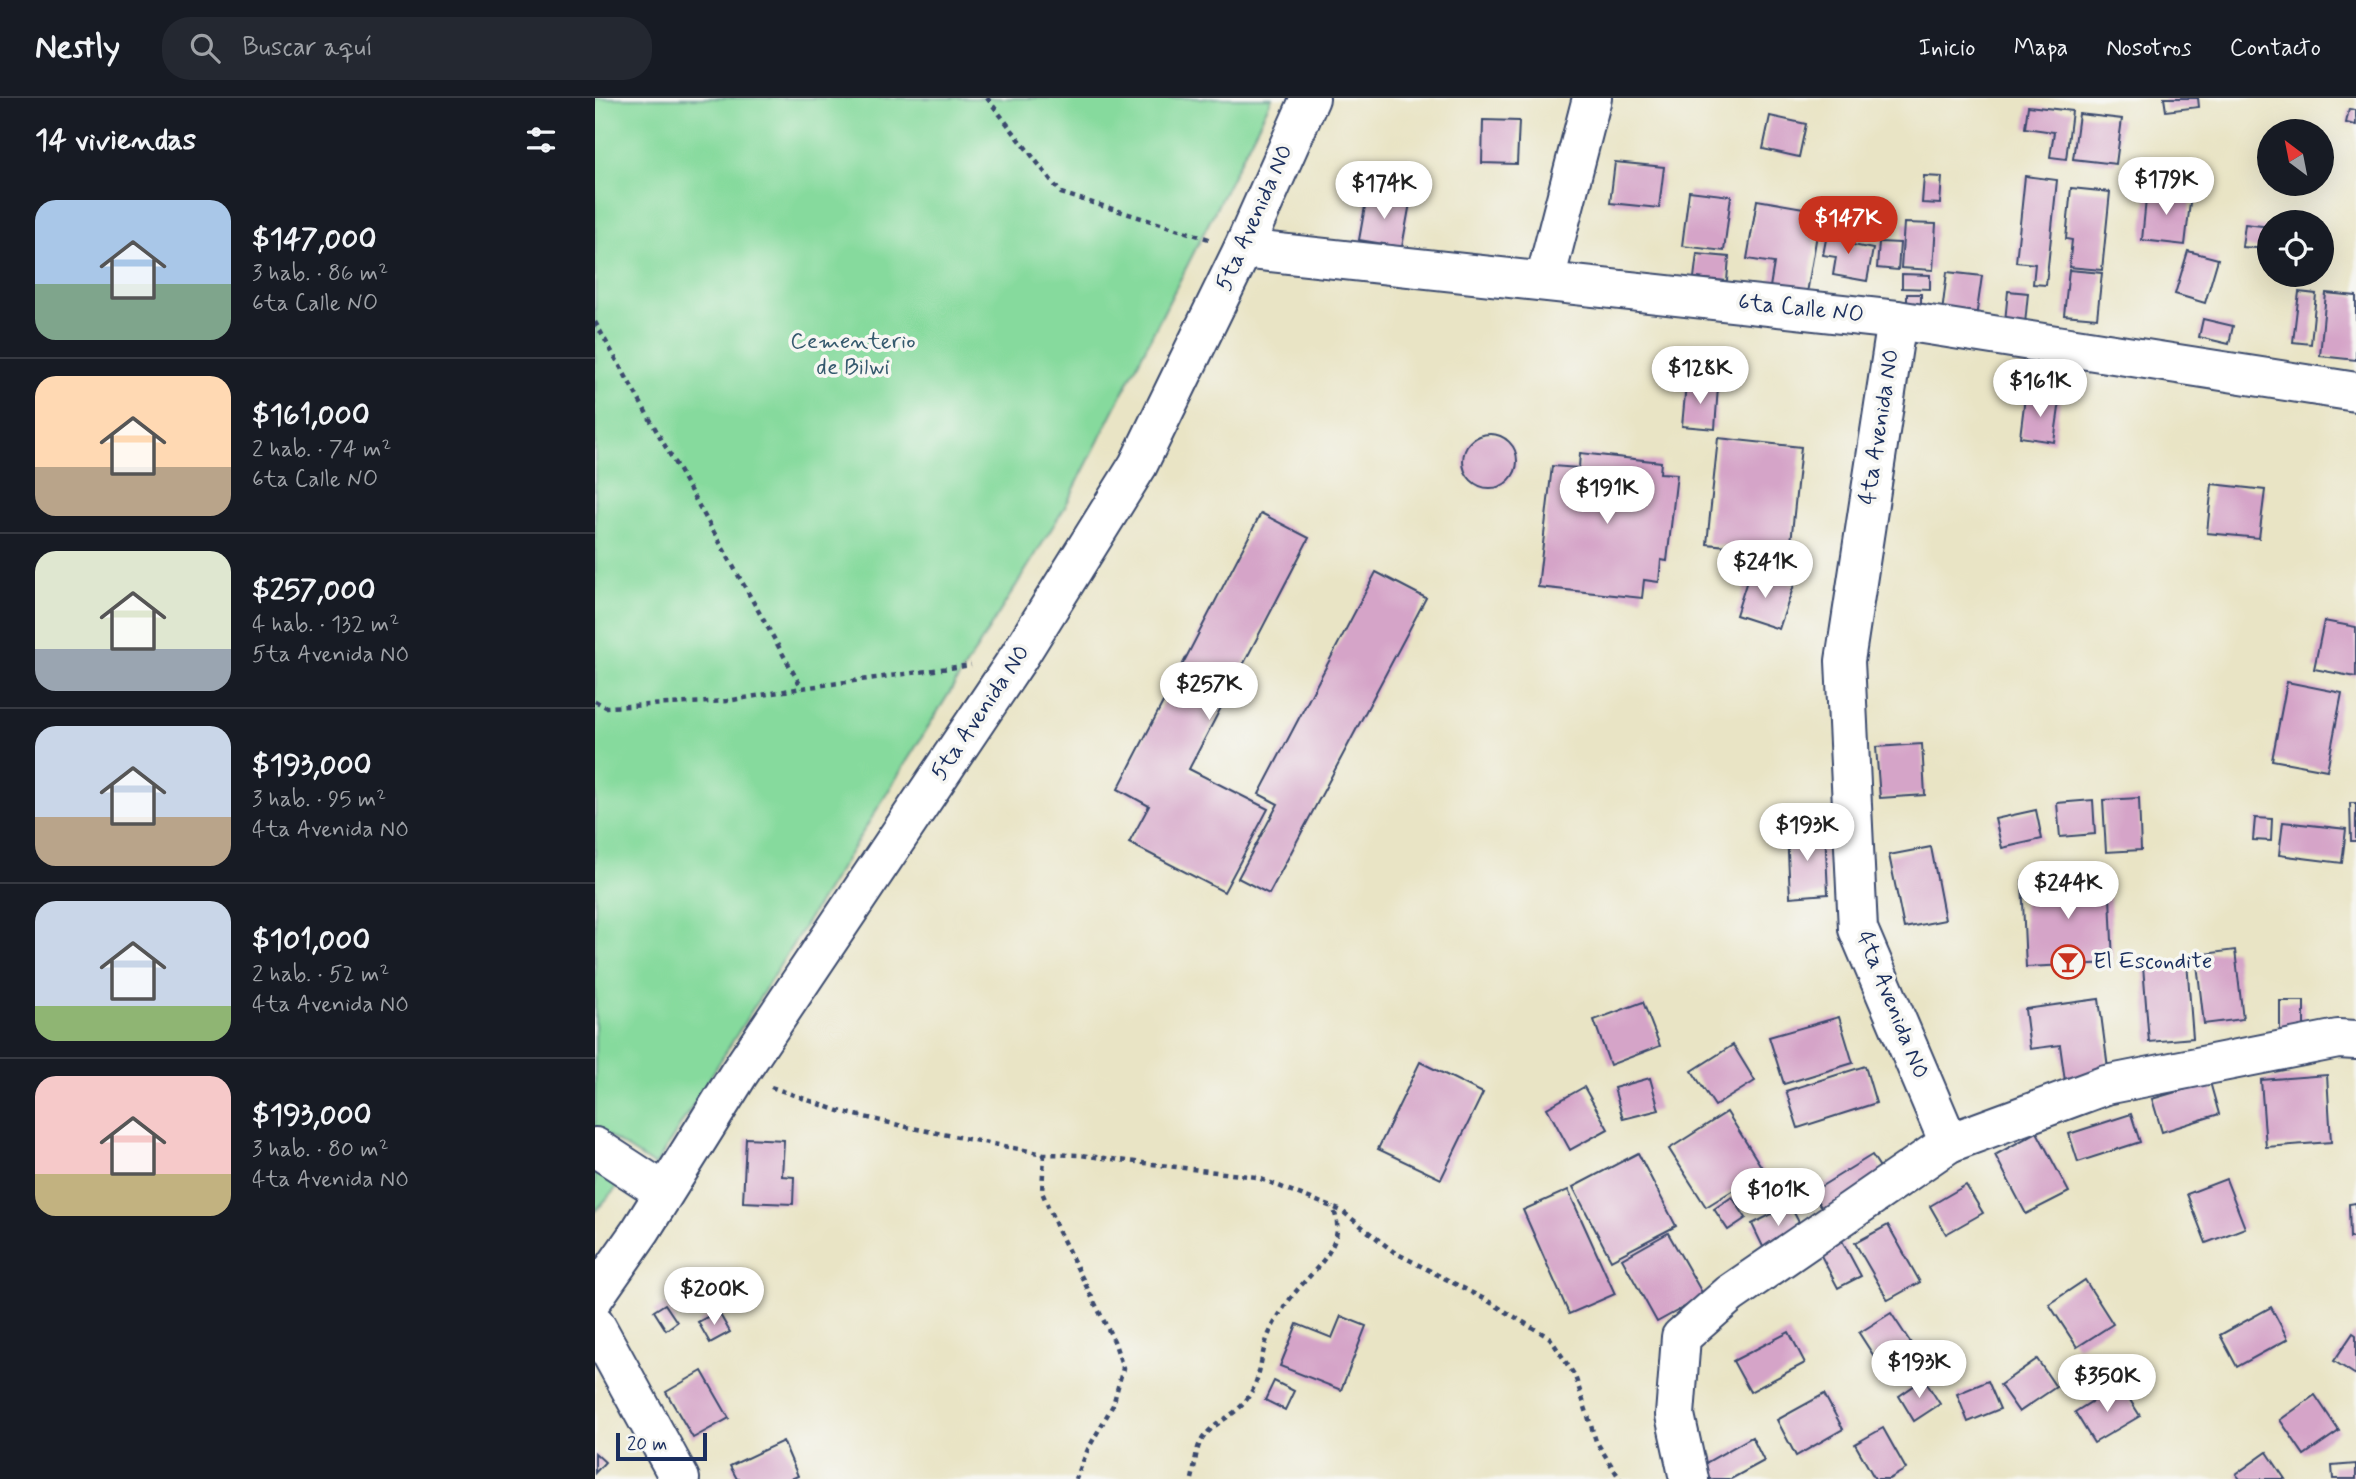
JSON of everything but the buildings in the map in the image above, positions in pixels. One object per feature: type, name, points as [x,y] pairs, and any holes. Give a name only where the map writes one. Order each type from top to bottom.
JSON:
[{"type":"street","name":"5ta Avenida NO","points":[[595,1296],[641,1230],[738,1075],[1018,658],[1138,465],[1243,249],[1310,98]]},
{"type":"street","points":[[1545,280],[1593,98]]},
{"type":"street","name":"6ta Calle NO","points":[[1243,249],[1897,320],[2356,392]]},
{"type":"street","name":"4ta Avenida NO","points":[[1897,320],[1845,661],[1858,929],[1949,1143]]},
{"type":"street","points":[[1689,1479],[1675,1415],[1681,1337],[1730,1294],[1949,1143],[2106,1085],[2338,1039],[2356,1040]]},
{"type":"street","points":[[595,1147],[664,1192]]},
{"type":"street","points":[[595,1324],[680,1479]]},
{"type":"path","points":[[987,98],[1061,193],[1243,249]]},
{"type":"path","points":[[595,322],[802,688]]},
{"type":"path","points":[[595,701],[606,707],[727,701],[1018,658]]},
{"type":"path","points":[[738,1075],[839,1111],[907,1128],[1044,1153],[1256,1177],[1342,1211],[1394,1252],[1488,1301],[1550,1338],[1575,1376],[1596,1441],[1620,1479]]},
{"type":"path","points":[[1044,1153],[1042,1192],[1058,1230],[1114,1341],[1123,1368],[1113,1405],[1088,1449],[1076,1479]]},
{"type":"path","points":[[1192,1479],[1201,1442],[1211,1430],[1245,1402],[1260,1376],[1265,1346],[1275,1323],[1290,1298],[1328,1256],[1337,1228],[1336,1215],[1331,1206]]},
{"type":"green space","name":"Cementerio de Bilwi","points":[[595,98],[1272,98],[1065,507],[655,1166],[595,1127]]},
{"type":"green space","points":[[595,1166],[620,1184],[595,1212]]},
{"type":"place","name":"El Escondite","points":[[2068,962]]}]
